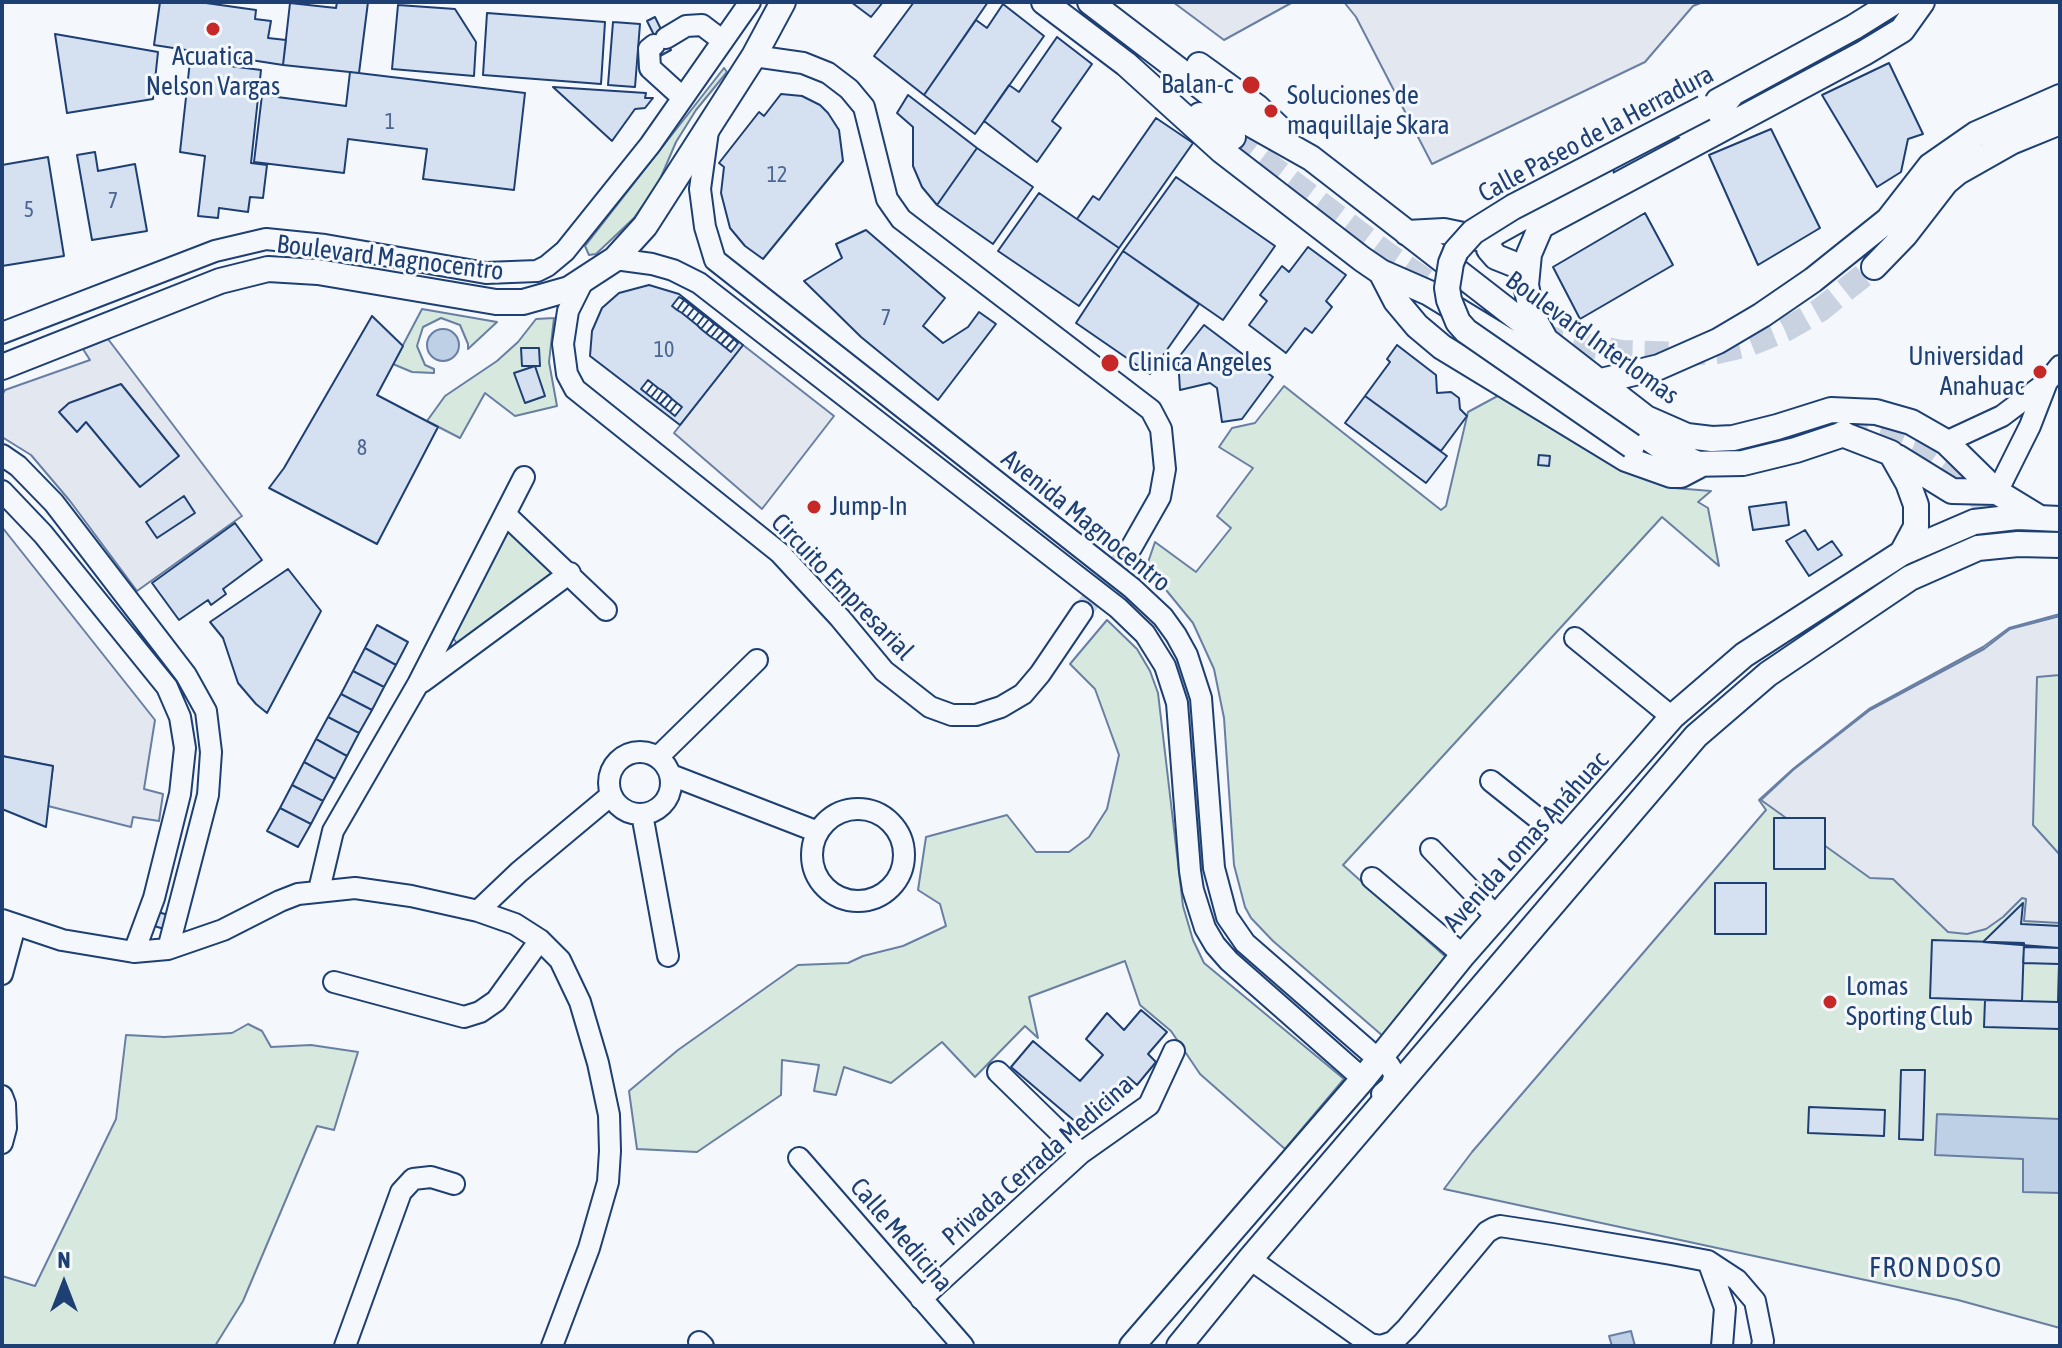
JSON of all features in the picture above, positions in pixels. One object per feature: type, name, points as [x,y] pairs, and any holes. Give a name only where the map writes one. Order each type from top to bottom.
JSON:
[{"type":"main road","name":"Boulevard Magnocentro","points":[[2,367],[220,281],[268,269],[318,272],[496,302],[543,298],[582,283],[615,259],[645,226],[754,56],[783,2]]},
{"type":"main road","name":"Boulevard Interlomas","points":[[1044,2],[1126,64],[1222,151],[1381,272],[1429,293],[1511,343],[1658,445],[1700,465]]},
{"type":"main road","name":"Boulevard Interlomas","points":[[1090,2],[1240,129],[1311,158]]},
{"type":"main road","name":"Boulevard Interlomas","points":[[1115,2],[1257,107],[1311,158],[1646,418],[1671,431],[1700,439],[1733,438],[1821,412],[1846,410],[1894,417],[1930,431],[1946,442],[1997,492],[2049,518]]},
{"type":"main road","name":"Calle Paseo de la Herradura","points":[[1632,446],[1466,331],[1453,311],[1447,288],[1456,251],[1473,232],[1513,207],[1732,94],[1894,2]]},
{"type":"main road","points":[[1547,342],[1532,315],[1526,285],[1526,269],[1541,226],[1864,53],[1902,30],[1922,2]]},
{"type":"main road","points":[[1126,64],[1240,129]]},
{"type":"main road","points":[[1526,269],[1496,257],[1489,249],[1493,234],[1720,109],[1732,94]]},
{"type":"main road","points":[[1597,382],[1639,374],[1679,359],[1762,315],[1879,228],[1909,196],[1930,166],[1976,134],[2060,97]]},
{"type":"main road","points":[[1874,267],[1958,172],[2011,142],[2060,122]]},
{"type":"main road","points":[[1407,233],[1444,231],[1489,241]]},
{"type":"main road","name":"Boulevard Interlomas","points":[[1381,272],[1396,301],[1417,326],[1442,347],[1626,459],[1671,475],[1681,475],[1700,465]]},
{"type":"main road","name":"Boulevard Interlomas","points":[[1632,446],[1662,460],[1700,465],[1757,460],[1843,434],[1891,453]]},
{"type":"main road","points":[[1891,453],[1952,491],[1997,492]]},
{"type":"main road","points":[[1891,453],[1916,505],[1916,527],[1902,553]]},
{"type":"main road","name":"Avenida Lomas Anáhuac","points":[[1132,1346],[1363,1079],[1463,955],[1672,717],[1744,655],[1902,553],[1974,522],[2049,518]]},
{"type":"main road","points":[[1179,1346],[1696,736],[1768,674],[1910,578],[1978,548],[2060,545]]},
{"type":"street","name":"Boulevard Magnocentro","points":[[2,333],[215,251],[266,239],[325,245],[486,273],[537,271],[565,251],[650,145],[750,2]]},
{"type":"street","points":[[683,98],[650,68],[649,49],[686,26],[702,25],[723,41]]},
{"type":"street","points":[[754,56],[803,63],[828,73],[849,89],[864,107],[887,199],[901,219],[1151,410],[1161,429],[1165,469],[1160,497],[1131,548]]},
{"type":"street","name":"Avenida Magnocentro","points":[[711,124],[705,145],[700,189],[705,227],[715,260],[1132,588],[1163,617],[1176,635],[1191,665],[1201,698],[1214,868],[1227,917],[1245,943],[1378,1059]]},
{"type":"street","name":"Avenida Magnocentro","points":[[615,259],[652,264],[699,283],[1139,627],[1165,666],[1177,703],[1190,871],[1205,928],[1229,961],[1363,1079]]},
{"type":"street","name":"Circuito Empresarial","points":[[582,283],[568,311],[563,344],[567,374],[575,389],[780,553],[884,671],[930,707],[952,715],[976,715],[1001,707],[1023,694],[1082,612]]},
{"type":"street","points":[[1946,442],[2002,416],[2047,382],[2060,366]]},
{"type":"street","points":[[1997,492],[2030,426],[2047,382]]},
{"type":"street","points":[[2,455],[37,484],[82,539],[186,675],[206,711],[211,752],[209,786],[168,949]]},
{"type":"street","points":[[319,890],[333,831],[418,684],[524,477]]},
{"type":"street","points":[[37,484],[9,498],[167,687],[180,717],[185,748],[183,778],[154,898],[134,952]]},
{"type":"street","points":[[506,515],[606,610]]},
{"type":"street","points":[[61,557],[82,539]]},
{"type":"street","points":[[418,684],[570,573]]},
{"type":"street","points":[[1575,638],[1672,717]]},
{"type":"street","points":[[658,757],[757,660]]},
{"type":"street","points":[[642,751],[658,757],[671,775],[670,793],[665,801],[659,808],[642,814],[623,810],[610,796],[608,779],[613,764],[626,754],[642,751]]},
{"type":"street","points":[[671,775],[818,832]]},
{"type":"street","points":[[1491,781],[1565,840]]},
{"type":"street","points":[[478,911],[519,872],[610,796]]},
{"type":"street","points":[[859,808],[882,815],[899,832],[905,855],[899,879],[881,896],[858,902],[834,895],[817,878],[811,855],[818,832],[835,814],[859,808]]},
{"type":"street","points":[[642,814],[668,956]]},
{"type":"street","points":[[1431,849],[1497,917]]},
{"type":"street","points":[[1372,878],[1463,955]]},
{"type":"street","points":[[2,974],[9,923],[62,940],[134,952],[168,949],[223,930],[280,901],[319,890],[355,888],[411,896],[478,911],[515,924],[540,940],[560,960],[580,1002],[606,1102],[610,1151],[608,1182],[593,1235],[552,1346]]},
{"type":"street","points":[[154,898],[179,902]]},
{"type":"street","points":[[334,982],[464,1017],[480,1012],[496,1001],[540,940]]},
{"type":"street","name":"Privada Cerrada Medicina","points":[[921,1299],[1081,1153],[1149,1105],[1174,1051]]},
{"type":"street","points":[[1367,1123],[1364,1116],[1366,1109],[1391,1086],[1395,1075],[1389,1065],[1378,1059]]},
{"type":"street","points":[[998,1072],[1081,1153]]},
{"type":"street","points":[[2,1096],[6,1128],[2,1143]]},
{"type":"street","name":"Calle Medicina","points":[[799,1158],[963,1346]]},
{"type":"street","points":[[345,1346],[401,1192],[413,1179],[431,1177],[454,1184]]},
{"type":"street","points":[[1250,1259],[1370,1344],[1381,1346],[1393,1342],[1400,1335],[1487,1232],[1500,1226],[1708,1261],[1737,1280],[1755,1301],[1762,1346]]},
{"type":"street","points":[[1708,1261],[1725,1308],[1722,1346]]},
{"type":"street","points":[[1725,1308],[1755,1301]]},
{"type":"shaded area","points":[[1173,2],[1293,2],[1224,40]]},
{"type":"shaded area","points":[[1344,2],[1703,2],[1693,6],[1645,62],[1432,164],[1356,17]]},
{"type":"shaded area","points":[[724,68],[727,72],[696,110],[676,142],[658,184],[634,218],[596,254],[589,255],[585,246]]},
{"type":"shaded area","points":[[422,309],[497,322],[468,349],[460,325],[441,318],[423,327],[417,346],[425,365],[434,369],[434,373],[412,372],[393,364]]},
{"type":"shaded area","points":[[554,318],[549,362],[557,406],[515,416],[485,393],[460,438],[427,421],[445,396],[497,361],[518,342],[536,319]]},
{"type":"shaded area","points":[[108,339],[242,516],[137,591],[70,501],[31,455],[2,437],[2,395],[5,390],[90,360],[83,349]]},
{"type":"shaded area","points":[[743,345],[834,416],[762,509],[674,433]]},
{"type":"shaded area","points":[[1284,386],[1441,510],[1446,506],[1468,412],[1505,392],[1558,431],[1621,470],[1674,488],[1711,491],[1698,502],[1708,508],[1719,566],[1662,517],[1343,865],[1447,958],[1384,1037],[1273,941],[1245,907],[1234,865],[1224,718],[1214,669],[1193,623],[1162,585],[1145,571],[1155,542],[1196,572],[1231,528],[1217,516],[1253,468],[1219,447],[1232,428],[1255,423]]},
{"type":"shaded area","points":[[506,515],[570,573],[462,651],[447,629]]},
{"type":"shaded area","points":[[2,527],[155,720],[144,789],[163,794],[159,821],[133,817],[131,827],[48,806],[53,766],[2,756]]},
{"type":"shaded area","name":"Lomas Sporting Club","points":[[2060,614],[2060,1328],[1958,1300],[1444,1189],[1472,1152],[1766,810],[1759,800],[1869,709],[1983,647],[2009,628]]},
{"type":"shaded area","points":[[2060,616],[2060,675],[2037,677],[2033,825],[2060,855],[2060,923],[2024,921],[2026,899],[2022,898],[1986,929],[1967,934],[1948,932],[1893,879],[1870,878],[1761,800],[1793,770],[1870,710],[1984,649],[2010,629]]},
{"type":"shaded area","points":[[1107,620],[1137,649],[1158,693],[1183,906],[1204,963],[1344,1079],[1285,1149],[1200,1074],[1171,1031],[1140,1005],[1125,961],[1029,997],[1038,1038],[1025,1026],[975,1077],[942,1042],[891,1083],[844,1067],[836,1095],[814,1091],[819,1065],[782,1060],[781,1095],[697,1152],[637,1149],[629,1091],[678,1050],[798,965],[848,963],[903,946],[946,926],[940,904],[918,890],[926,837],[1007,815],[1036,852],[1069,852],[1089,837],[1107,809],[1119,755],[1095,689],[1070,664]]},
{"type":"shaded area","points":[[248,1024],[262,1031],[271,1047],[311,1045],[358,1052],[334,1130],[317,1126],[243,1301],[215,1346],[2,1346],[2,1276],[35,1286],[116,1119],[126,1035],[164,1037],[232,1033]]},
{"type":"water","points":[[443,329],[454,334],[459,345],[454,356],[443,361],[432,356],[427,345],[432,334]]},
{"type":"water","points":[[1937,1114],[2060,1119],[2060,1193],[2023,1192],[2023,1159],[1935,1155]]},
{"type":"water","points":[[1631,1331],[1635,1346],[1612,1346],[1609,1336]]},
{"type":"building","name":"Acuatica Nelson Vargas","points":[[160,2],[199,2],[256,10],[255,19],[271,21],[268,38],[286,40],[283,65],[154,45]]},
{"type":"building","points":[[337,2],[368,2],[359,73],[283,65],[290,3],[336,8]]},
{"type":"building","points":[[851,2],[883,2],[871,17]]},
{"type":"building","points":[[914,2],[988,2],[924,95],[874,56]]},
{"type":"building","points":[[1003,4],[1044,36],[975,134],[924,95],[976,20],[987,28]]},
{"type":"building","points":[[398,5],[455,9],[476,42],[474,76],[392,69]]},
{"type":"building","points":[[487,13],[605,22],[601,84],[483,75]]},
{"type":"building","points":[[655,17],[671,50],[660,56],[651,39],[655,37],[647,21]]},
{"type":"building","points":[[613,22],[640,24],[635,87],[608,85]]},
{"type":"building","points":[[55,34],[158,52],[153,99],[67,113]]},
{"type":"building","points":[[1057,37],[1092,64],[1052,121],[1061,128],[1037,162],[984,121],[1009,85],[1019,92]]},
{"type":"building","points":[[190,61],[261,70],[251,163],[267,165],[263,198],[250,197],[248,212],[219,208],[218,218],[198,216],[205,156],[180,152]]},
{"type":"building","points":[[1889,63],[1923,134],[1908,139],[1901,172],[1877,187],[1822,95]]},
{"type":"building","points":[[350,72],[525,93],[514,190],[423,179],[427,149],[348,139],[344,173],[254,162],[262,95],[346,106]]},
{"type":"building","points":[[553,87],[646,93],[645,98],[653,98],[645,108],[635,109],[612,141]]},
{"type":"building","points":[[781,94],[802,96],[828,113],[839,130],[843,161],[763,259],[745,246],[730,228],[721,193],[724,167],[719,163],[759,112],[764,116]]},
{"type":"building","points":[[908,95],[977,148],[937,205],[922,187],[913,166],[913,127],[897,113]]},
{"type":"building","points":[[1156,118],[1193,143],[1119,248],[1077,219],[1093,196],[1099,200]]},
{"type":"building","points":[[1771,129],[1820,228],[1758,265],[1709,155]]},
{"type":"building","points":[[977,148],[1033,187],[993,244],[937,205]]},
{"type":"building","points":[[95,152],[98,171],[135,164],[147,231],[92,240],[77,155]]},
{"type":"building","points":[[48,157],[64,256],[2,266],[2,165]]},
{"type":"building","points":[[1176,177],[1275,246],[1223,320],[1123,251]]},
{"type":"building","points":[[1039,193],[1119,248],[1079,306],[998,251]]},
{"type":"building","points":[[1645,213],[1673,265],[1580,319],[1553,267]]},
{"type":"building","points":[[866,230],[945,298],[923,326],[943,343],[968,327],[979,312],[996,324],[938,400],[861,337],[804,281],[842,258],[836,244]]},
{"type":"building","points":[[1308,247],[1346,275],[1326,301],[1332,307],[1312,333],[1305,328],[1286,353],[1249,325],[1267,301],[1260,295],[1282,266],[1289,272]]},
{"type":"building","points":[[1123,251],[1199,304],[1150,374],[1076,323]]},
{"type":"building","points":[[649,285],[679,294],[743,345],[680,425],[590,356],[592,331],[602,308],[619,293]]},
{"type":"building","points":[[679,297],[684,300],[677,310],[672,306]]},
{"type":"building","points":[[684,300],[689,304],[682,313],[677,310]]},
{"type":"building","points":[[689,304],[694,308],[687,317],[682,313]]},
{"type":"building","points":[[694,308],[699,312],[692,321],[687,317]]},
{"type":"building","points":[[699,312],[704,316],[697,325],[692,321]]},
{"type":"building","points":[[372,316],[403,346],[377,395],[438,427],[377,544],[269,488],[284,468]]},
{"type":"building","points":[[704,316],[709,319],[701,329],[697,325]]},
{"type":"building","points":[[709,319],[714,324],[706,333],[701,329]]},
{"type":"building","points":[[714,324],[719,327],[711,337],[706,333]]},
{"type":"building","points":[[1204,325],[1273,377],[1242,419],[1222,422],[1217,388],[1210,383],[1180,390],[1178,358]]},
{"type":"building","points":[[719,327],[724,331],[716,340],[711,337]]},
{"type":"building","points":[[724,331],[729,335],[721,344],[716,340]]},
{"type":"building","points":[[729,335],[734,339],[726,348],[721,344]]},
{"type":"building","points":[[734,339],[738,343],[731,352],[726,348]]},
{"type":"building","points":[[1397,345],[1436,375],[1437,393],[1451,392],[1459,398],[1460,409],[1467,416],[1441,451],[1365,396],[1390,362],[1387,359]]},
{"type":"building","points":[[521,348],[539,348],[540,366],[522,366]]},
{"type":"building","points":[[535,366],[545,396],[525,403],[514,373]]},
{"type":"building","points":[[648,380],[653,384],[646,393],[641,389]]},
{"type":"building","points":[[121,384],[179,456],[140,487],[86,422],[77,432],[59,412],[69,403]]},
{"type":"building","points":[[653,384],[658,388],[651,397],[646,393]]},
{"type":"building","points":[[658,388],[663,391],[656,401],[651,397]]},
{"type":"building","points":[[663,391],[668,395],[660,404],[656,401]]},
{"type":"building","points":[[668,395],[672,399],[665,408],[660,404]]},
{"type":"building","points":[[1365,396],[1447,456],[1426,483],[1345,423]]},
{"type":"building","points":[[672,399],[677,403],[670,412],[665,408]]},
{"type":"building","points":[[677,403],[682,407],[675,416],[670,412]]},
{"type":"building","points":[[1539,455],[1550,456],[1549,466],[1538,465]]},
{"type":"building","points":[[184,496],[195,513],[157,538],[146,522]]},
{"type":"building","points":[[1786,502],[1789,525],[1753,530],[1749,507]]},
{"type":"building","points":[[235,523],[262,560],[223,589],[226,594],[211,605],[208,600],[179,620],[152,583]]},
{"type":"building","points":[[1805,530],[1818,550],[1832,541],[1842,555],[1809,576],[1786,541]]},
{"type":"building","points":[[288,569],[321,611],[267,713],[238,683],[223,638],[210,622]]},
{"type":"building","points":[[377,625],[408,642],[396,665],[365,648]]},
{"type":"building","points":[[365,648],[396,665],[384,687],[353,671]]},
{"type":"building","points":[[353,671],[384,687],[372,710],[341,694]]},
{"type":"building","points":[[341,694],[372,710],[359,733],[328,717]]},
{"type":"building","points":[[328,717],[359,733],[347,756],[316,739]]},
{"type":"building","points":[[316,739],[347,756],[335,779],[304,762]]},
{"type":"building","points":[[2,756],[53,766],[46,827],[2,809]]},
{"type":"building","points":[[304,762],[335,779],[323,801],[292,785]]},
{"type":"building","points":[[292,785],[323,801],[311,824],[280,808]]},
{"type":"building","points":[[280,808],[311,824],[298,847],[267,831]]},
{"type":"building","points":[[1774,818],[1825,818],[1825,869],[1774,869]]},
{"type":"building","points":[[1715,883],[1766,883],[1766,934],[1715,934]]},
{"type":"building","points":[[2023,903],[2021,924],[2060,926],[2060,948],[1983,942]]},
{"type":"building","points":[[155,911],[168,915],[164,929],[151,925]]},
{"type":"building","points":[[1932,940],[2024,943],[2022,1001],[1930,998]]},
{"type":"building","points":[[2024,947],[2060,948],[2060,1029],[1984,1027],[1985,1000],[2058,1002],[2059,964],[2023,963]]},
{"type":"building","points":[[1141,1010],[1167,1032],[1148,1054],[1156,1062],[1137,1085],[1128,1077],[1084,1129],[1011,1067],[1033,1041],[1080,1081],[1103,1055],[1086,1039],[1107,1013],[1124,1030]]},
{"type":"building","points":[[1901,1070],[1925,1070],[1923,1140],[1899,1139]]},
{"type":"building","points":[[1809,1107],[1885,1110],[1884,1136],[1808,1133]]},
{"type":"tunnel","points":[[1233,137],[1440,290]]},
{"type":"tunnel","points":[[1538,336],[1622,352],[1717,352],[1748,345],[1785,330],[1820,310],[1874,267]]},
{"type":"tunnel","points":[[1844,434],[1874,432],[1921,448],[1949,469],[1992,510],[2058,544]]},
{"type":"tunnel","points":[[1082,612],[1131,548]]},
{"type":"place","name":"Acuatica Nelson Vargas","points":[[213,29]]},
{"type":"place","name":"Balan-c","points":[[1251,85]]},
{"type":"place","name":"Soluciones de maquillaje Skara","points":[[1271,111]]},
{"type":"place","name":"Clinica Angeles","points":[[1110,363]]},
{"type":"place","name":"Universidad Anahuac","points":[[2040,372]]},
{"type":"place","name":"Jump-In","points":[[814,507]]},
{"type":"place","name":"Lomas Sporting Club","points":[[1830,1002]]},
{"type":"district","name":"FRONDOSO","points":[[1936,1268]]}]
